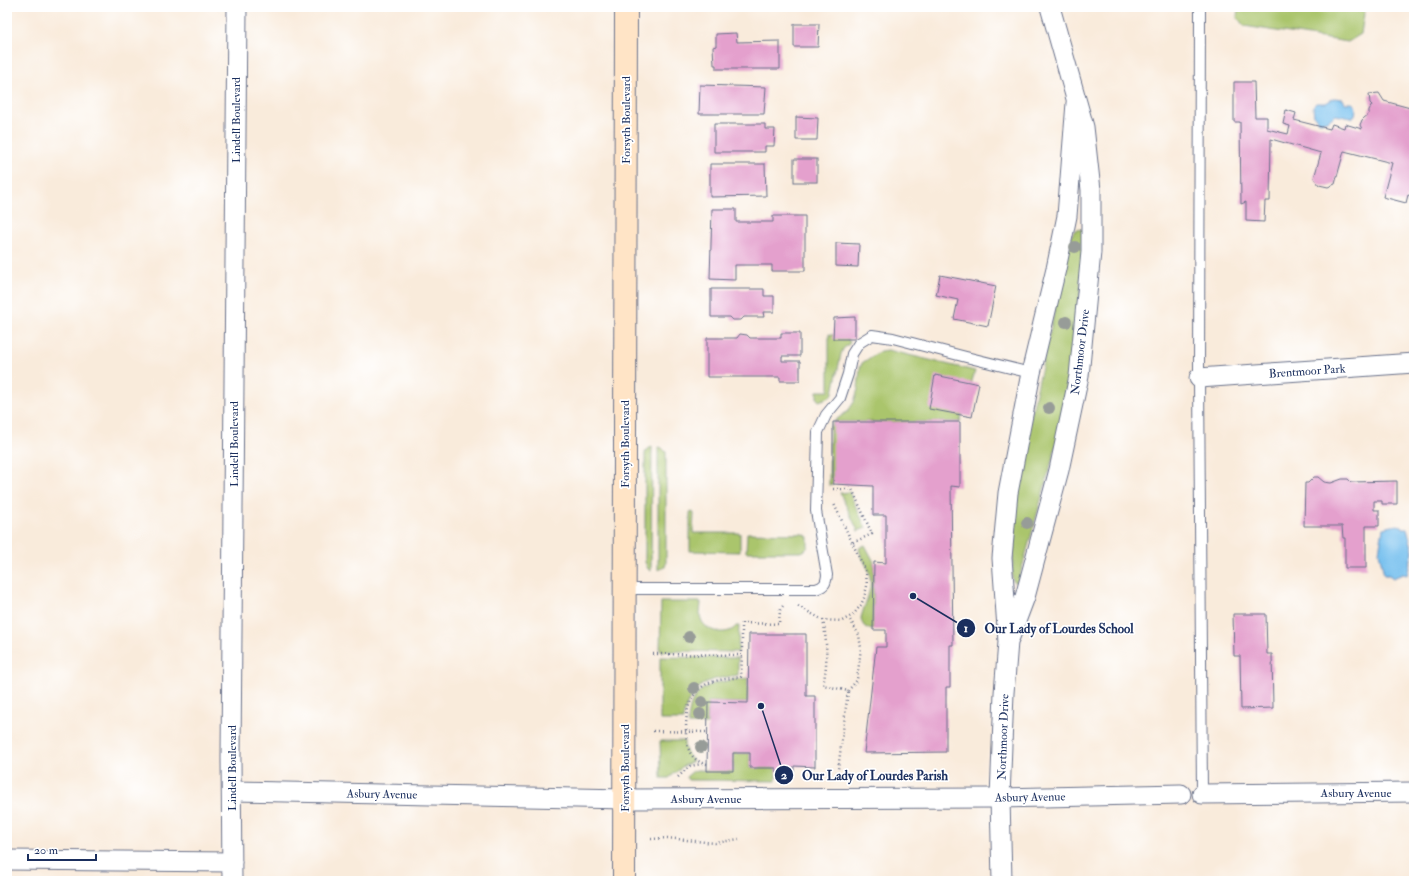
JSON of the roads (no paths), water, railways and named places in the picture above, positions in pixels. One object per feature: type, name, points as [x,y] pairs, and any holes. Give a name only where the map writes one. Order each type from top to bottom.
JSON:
[{"type":"main road","name":"Forsyth Boulevard","points":[[624,881],[626,7]]},
{"type":"street","name":"Lindell Boulevard","points":[[232,881],[237,7]]},
{"type":"street","name":"Northmoor Drive","points":[[1008,642],[1027,590],[1058,470],[1079,376],[1091,252],[1091,190],[1084,127],[1050,7]]},
{"type":"street","name":"Northmoor Drive","points":[[1002,881],[1000,798],[1008,642],[1002,558],[1008,493],[1031,372],[1068,216],[1076,103]]},
{"type":"street","name":"Brentmoor Park","points":[[1199,378],[1414,363]]},
{"type":"street","name":"Asbury Avenue","points":[[232,791],[625,799],[1000,798],[1181,794]]},
{"type":"street","name":"Asbury Avenue","points":[[1202,794],[1414,792]]},
{"type":"street","points":[[7,860],[232,862]]},
{"type":"lane","points":[[1200,7],[1199,378],[1202,794]]},
{"type":"lane","points":[[625,589],[816,589],[822,587],[826,583],[827,574],[816,511],[818,432],[826,415],[840,398],[848,374],[852,354],[859,343],[872,335],[894,338],[1031,372]]},
{"type":"water","points":[[1334,98],[1343,99],[1345,103],[1352,103],[1355,105],[1355,115],[1351,118],[1336,115],[1327,121],[1319,122],[1314,116],[1313,106],[1316,103],[1326,103]]},
{"type":"water","points":[[1397,525],[1407,528],[1413,551],[1407,575],[1403,574],[1393,578],[1389,575],[1384,575],[1379,552],[1383,528]]},
{"type":"place","name":"Our Lady of Lourdes School","points":[[913,596]]},
{"type":"place","name":"Our Lady of Lourdes Parish","points":[[761,706]]}]
